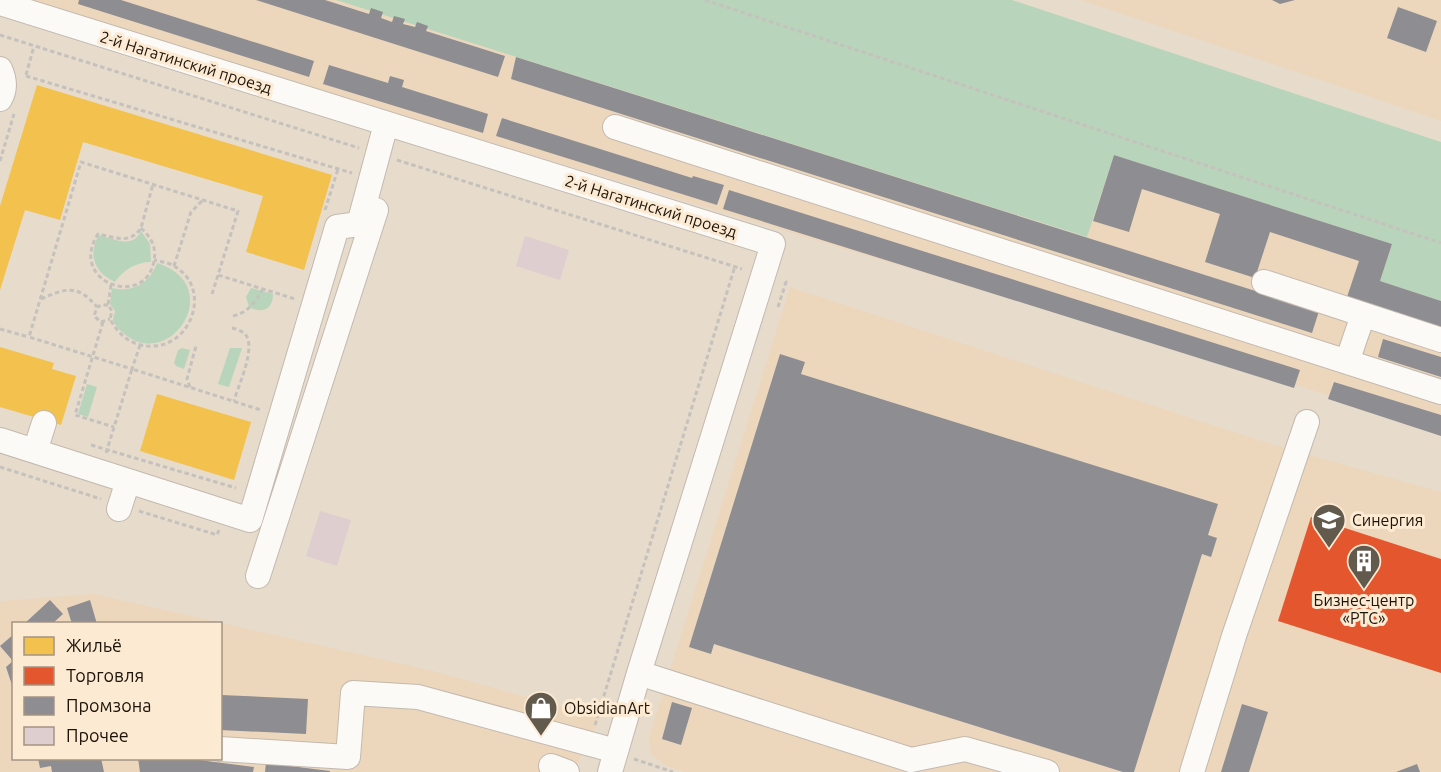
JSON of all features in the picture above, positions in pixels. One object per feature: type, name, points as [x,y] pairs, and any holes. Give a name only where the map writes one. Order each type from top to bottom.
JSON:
[{"type":"street","name":"2-й Нагатинский проезд","points":[[0,3],[774,244],[639,673],[616,765]]},
{"type":"street","points":[[0,69],[8,104]]},
{"type":"street","points":[[258,576],[394,127]]},
{"type":"street","points":[[615,127],[1441,392]]},
{"type":"street","points":[[0,440],[34,452],[104,461],[128,481],[250,520],[337,227],[360,224],[372,179],[385,156]]},
{"type":"street","points":[[1264,282],[1441,340]]},
{"type":"street","points":[[1347,362],[1363,315]]},
{"type":"street","points":[[1192,772],[1234,636],[1307,422]]},
{"type":"street","points":[[34,452],[44,423]]},
{"type":"street","points":[[119,509],[128,481]]},
{"type":"street","points":[[639,673],[911,760],[964,749],[1047,772]]},
{"type":"street","points":[[222,750],[348,757],[353,693],[418,697],[589,745],[616,765]]},
{"type":"path","points":[[705,0],[1441,243]]},
{"type":"path","points":[[0,35],[786,282],[775,315]]},
{"type":"path","points":[[22,86],[34,46]]},
{"type":"path","points":[[26,75],[372,179]]},
{"type":"path","points":[[0,161],[6,143],[8,104]]},
{"type":"path","points":[[0,141],[6,143]]},
{"type":"path","points":[[29,338],[81,162],[238,211],[212,294]]},
{"type":"path","points":[[141,228],[154,246],[154,260],[149,274],[135,285],[126,287],[111,285],[102,279],[92,264],[90,256],[94,241],[98,234],[125,240],[137,234],[141,228],[153,184]]},
{"type":"path","points":[[174,266],[191,212],[203,200]]},
{"type":"path","points":[[111,285],[108,305],[112,311],[110,320],[126,339],[140,345],[158,346],[178,338],[191,321],[194,310],[192,289],[187,279],[174,266],[154,260]]},
{"type":"path","points":[[589,745],[735,266]]},
{"type":"path","points":[[218,275],[297,300]]},
{"type":"path","points":[[233,316],[251,308],[263,289]]},
{"type":"path","points":[[40,300],[56,292],[74,290],[83,292],[97,307]]},
{"type":"path","points":[[108,305],[102,304],[97,307],[94,316],[103,322],[110,320]]},
{"type":"path","points":[[103,322],[75,415],[114,427]]},
{"type":"path","points":[[232,328],[245,334],[250,350],[234,401]]},
{"type":"path","points":[[0,329],[262,410]]},
{"type":"path","points":[[93,496],[140,345]]},
{"type":"path","points":[[190,387],[187,379],[196,346]]},
{"type":"path","points":[[104,461],[236,488]]},
{"type":"path","points":[[616,765],[673,772]]},
{"type":"shaded area","points":[[27,0],[336,0],[1087,237],[1114,155],[1392,244],[1380,281],[1441,301],[1441,429],[129,33]]},
{"type":"shaded area","points":[[1080,0],[1441,0],[1441,121],[1326,82]]},
{"type":"shaded area","points":[[790,287],[1271,444],[1441,492],[1441,772],[685,772],[666,766],[651,754],[649,737]]},
{"type":"shaded area","points":[[94,594],[217,622],[12,622],[12,760],[222,760],[222,623],[433,671],[600,717],[574,772],[0,772],[0,601]]},
{"type":"green space","points":[[336,0],[1012,0],[1441,142],[1441,301],[1380,281],[1392,244],[1114,155],[1087,237]]},
{"type":"green space","points":[[141,231],[150,244],[151,262],[140,263],[130,268],[115,282],[102,274],[95,263],[94,256],[95,242],[99,235],[128,241],[138,237]]},
{"type":"green space","points":[[157,263],[179,275],[189,291],[189,309],[182,326],[168,338],[151,344],[132,339],[114,323],[115,311],[110,304],[112,288],[127,289],[140,285],[150,276]]},
{"type":"green space","points":[[251,288],[273,294],[269,307],[258,310],[249,307],[246,297]]},
{"type":"green space","points":[[182,348],[190,350],[184,369],[174,363],[178,350]]},
{"type":"green space","points":[[230,348],[242,348],[229,387],[218,384]]},
{"type":"green space","points":[[87,384],[97,387],[88,417],[78,414]]},
{"type":"building: Жильё","points":[[37,85],[332,175],[304,270],[246,252],[263,196],[83,142],[60,220],[25,210],[0,290],[0,206]]},
{"type":"building: Жильё","points":[[0,347],[54,363],[52,369],[76,376],[61,425],[0,407]]},
{"type":"building: Жильё","points":[[157,394],[251,422],[234,480],[140,451]]},
{"type":"building: Торговля","name":"Бизнес-центр «РТС»","points":[[1311,517],[1441,559],[1441,673],[1278,621]]},
{"type":"building: Промзона","points":[[79,0],[121,0],[314,61],[309,77],[78,4]]},
{"type":"building: Промзона","points":[[256,0],[325,0],[369,14],[371,8],[383,12],[381,18],[392,22],[394,16],[405,19],[403,24],[415,27],[417,22],[428,26],[426,31],[505,56],[498,77]]},
{"type":"building: Промзона","points":[[1272,0],[1295,0],[1280,4]]},
{"type":"building: Промзона","points":[[1398,7],[1437,21],[1426,52],[1387,38]]},
{"type":"building: Промзона","points":[[516,57],[1319,311],[1312,333],[511,79]]},
{"type":"building: Промзона","points":[[329,65],[388,83],[390,76],[404,80],[402,87],[488,114],[483,133],[323,84]]},
{"type":"building: Промзона","points":[[502,118],[692,178],[693,176],[724,185],[717,205],[496,136]]},
{"type":"building: Промзона","points":[[1114,155],[1392,244],[1380,281],[1441,301],[1441,330],[1346,300],[1359,261],[1270,232],[1255,278],[1205,262],[1220,214],[1142,189],[1129,232],[1093,221]]},
{"type":"building: Промзона","points":[[729,190],[1300,370],[1294,388],[723,209]]},
{"type":"building: Промзона","points":[[1383,339],[1441,357],[1441,377],[1378,357]]},
{"type":"building: Промзона","points":[[780,354],[805,362],[801,374],[1218,504],[1208,535],[1217,538],[1211,557],[1202,554],[1134,772],[1123,772],[714,644],[711,654],[689,647]]},
{"type":"building: Промзона","points":[[1334,382],[1441,415],[1441,436],[1328,399]]},
{"type":"building: Промзона","points":[[50,600],[63,614],[54,622],[26,622]]},
{"type":"building: Промзона","points":[[90,600],[96,622],[71,622],[67,608]]},
{"type":"building: Промзона","points":[[12,636],[12,660],[0,646]]},
{"type":"building: Промзона","points":[[12,662],[12,685],[6,667]]},
{"type":"building: Промзона","points":[[222,695],[308,699],[306,734],[222,730]]},
{"type":"building: Промзона","points":[[672,702],[692,708],[681,745],[662,739]]},
{"type":"building: Промзона","points":[[1242,704],[1268,712],[1249,772],[1221,772]]},
{"type":"building: Промзона","points":[[38,760],[101,760],[104,772],[52,772],[51,766],[40,768]]},
{"type":"building: Промзона","points":[[138,760],[199,760],[254,767],[253,772],[140,772]]},
{"type":"building: Промзона","points":[[266,763],[330,771],[330,772],[265,772]]},
{"type":"building: Промзона","points":[[1417,764],[1420,772],[1396,772]]},
{"type":"building: Прочее","points":[[525,236],[569,250],[560,280],[516,266]]},
{"type":"building: Прочее","points":[[320,511],[351,520],[337,566],[306,556]]},
{"type":"place","name":"Синергия","points":[[1329,549]]},
{"type":"place","name":"Бизнес-центр «РТС»","points":[[1364,590]]},
{"type":"place","name":"ObsidianArt","points":[[541,737]]}]
